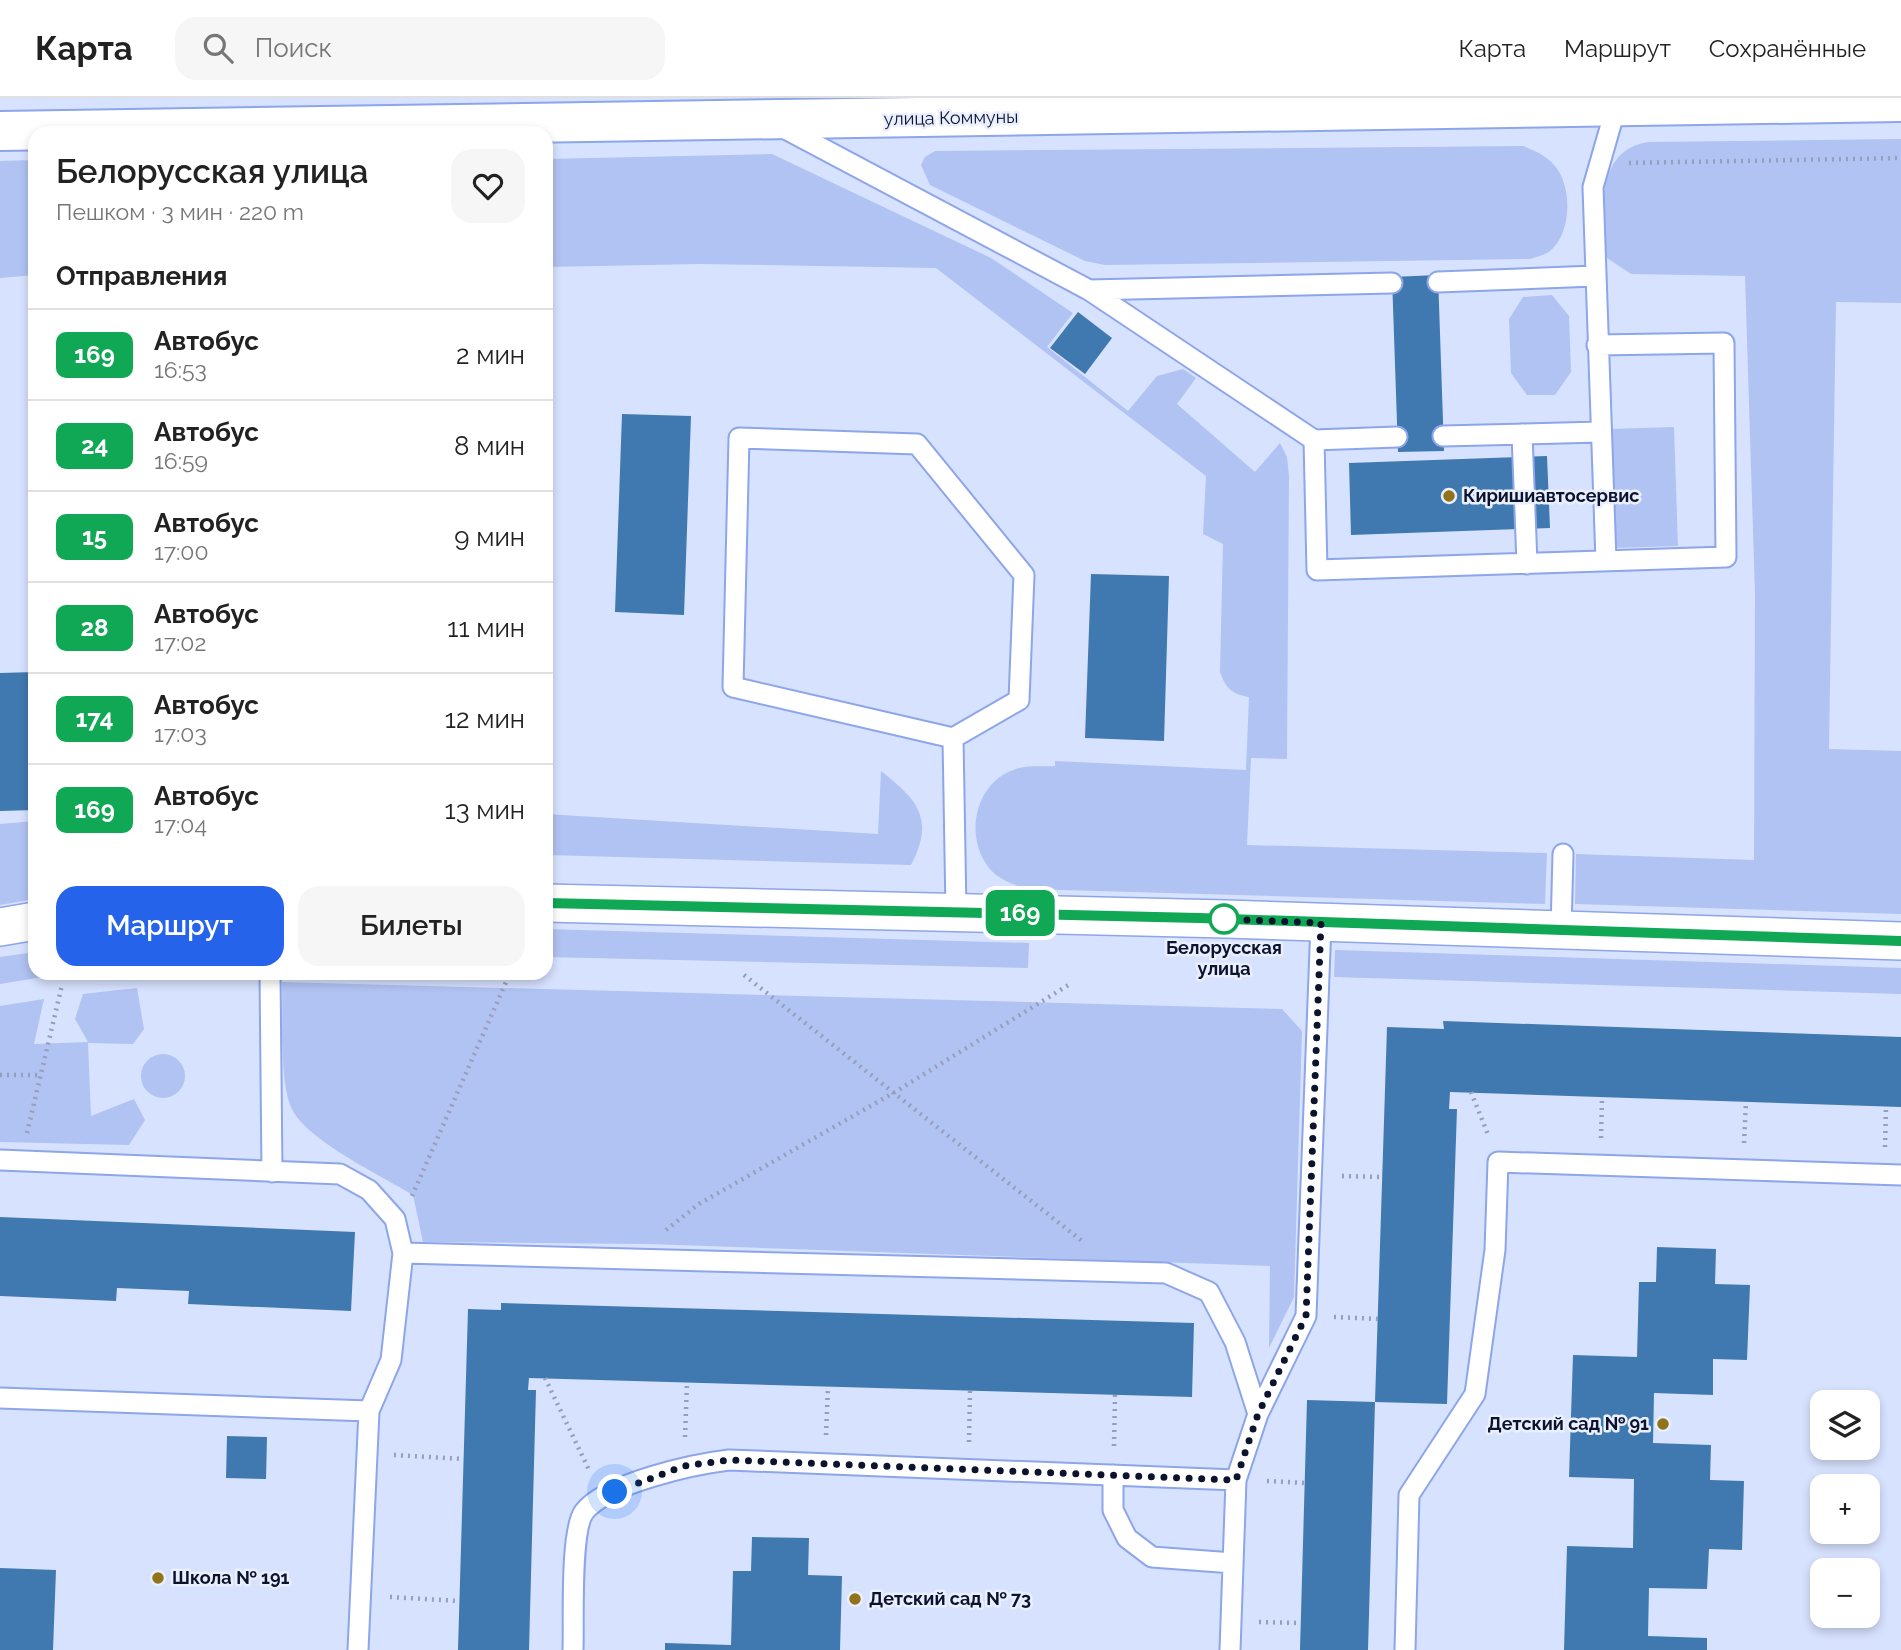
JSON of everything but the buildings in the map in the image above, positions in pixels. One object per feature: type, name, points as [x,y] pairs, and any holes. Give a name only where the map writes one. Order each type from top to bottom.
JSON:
[{"type":"street","name":"улица Коммуны","points":[[298,126],[455,119],[770,120],[1226,106],[1616,107],[1901,102]]},
{"type":"street","name":"улица Коммуны","points":[[0,131],[28,131]]},
{"type":"street","points":[[553,903],[956,911],[1901,941]]},
{"type":"street","points":[[0,927],[28,922]]},
{"type":"lane","points":[[1606,561],[1593,187],[1616,107]]},
{"type":"lane","points":[[770,120],[1089,290],[1314,440],[1397,437]]},
{"type":"lane","points":[[1438,282],[1595,276]]},
{"type":"lane","points":[[1089,290],[1392,283]]},
{"type":"lane","points":[[1314,440],[1318,570],[1726,557],[1724,342],[1597,345]]},
{"type":"lane","points":[[1443,436],[1600,432]]},
{"type":"lane","points":[[1522,434],[1527,564]]},
{"type":"lane","points":[[739,438],[917,444],[1024,575],[1019,700],[953,738],[733,687],[739,438]]},
{"type":"lane","points":[[953,738],[956,911]]},
{"type":"lane","points":[[1561,930],[1563,854]]},
{"type":"lane","points":[[1230,1650],[1236,1480],[1258,1414],[1306,1316],[1321,923]]},
{"type":"lane","points":[[270,980],[271,1172]]},
{"type":"lane","points":[[0,1160],[340,1174],[369,1190],[395,1219],[403,1253],[391,1360],[369,1411],[358,1650]]},
{"type":"lane","points":[[1405,1650],[1409,1495],[1475,1394],[1494,1250],[1498,1162],[1893,1175]]},
{"type":"lane","points":[[403,1253],[1166,1273],[1209,1292],[1235,1342],[1258,1414]]},
{"type":"lane","points":[[0,1398],[369,1411]]},
{"type":"lane","points":[[573,1650],[577,1537],[584,1512],[602,1498],[684,1466],[729,1460],[1236,1480]]},
{"type":"lane","points":[[1113,1475],[1113,1510],[1128,1538],[1152,1557],[1233,1563]]},
{"type":"path","points":[[1600,164],[1901,158]]},
{"type":"path","points":[[744,975],[1106,1260],[1114,1272]]},
{"type":"path","points":[[395,1219],[413,1195],[507,980]]},
{"type":"path","points":[[632,1257],[699,1204],[895,1092],[1070,984]]},
{"type":"path","points":[[32,1114],[62,985]]},
{"type":"path","points":[[0,1075],[42,1075]]},
{"type":"path","points":[[1471,1092],[1498,1162]]},
{"type":"path","points":[[1600,1166],[1602,1097]]},
{"type":"path","points":[[1744,1170],[1746,1102]]},
{"type":"path","points":[[1886,1106],[1893,1175]]},
{"type":"path","points":[[1312,1175],[1383,1177]]},
{"type":"path","points":[[1306,1316],[1378,1319]]},
{"type":"path","points":[[545,1378],[602,1498]]},
{"type":"path","points":[[684,1466],[687,1382]]},
{"type":"path","points":[[825,1464],[828,1387]]},
{"type":"path","points":[[968,1470],[970,1391]]},
{"type":"path","points":[[1113,1475],[1115,1395]]},
{"type":"path","points":[[367,1454],[464,1459]]},
{"type":"path","points":[[1236,1480],[1305,1483]]},
{"type":"path","points":[[360,1596],[459,1601]]},
{"type":"path","points":[[1231,1622],[1301,1623]]},
{"type":"shaded area","points":[[1901,139],[1901,303],[1836,302],[1829,749],[1901,751],[1901,914],[1575,904],[1576,854],[1754,860],[1755,594],[1745,276],[1631,274],[1604,256],[1603,204],[1610,171],[1618,157],[1631,147],[1648,142]]},
{"type":"shaded area","points":[[1523,146],[1555,165],[1563,179],[1567,201],[1565,224],[1557,244],[1548,252],[1530,259],[1105,265],[1085,261],[930,185],[921,165],[925,157],[935,151]]},
{"type":"shaded area","points":[[772,154],[991,258],[1073,313],[1047,347],[1128,411],[1157,376],[1183,369],[1196,378],[1177,404],[1255,472],[1280,443],[1287,457],[1287,759],[1251,758],[1247,845],[1547,853],[1545,904],[1027,889],[997,876],[981,855],[977,840],[978,811],[991,785],[1002,775],[1016,769],[1055,766],[1055,761],[1246,770],[1249,697],[1230,690],[1220,672],[1223,544],[1203,534],[1206,476],[936,268],[700,264],[553,267],[553,159]]},
{"type":"shaded area","points":[[28,160],[28,276],[0,278],[0,161]]},
{"type":"shaded area","points":[[1552,295],[1569,316],[1571,372],[1555,395],[1527,395],[1511,373],[1509,319],[1523,297]]},
{"type":"shaded area","points":[[1674,427],[1678,546],[1614,548],[1610,429]]},
{"type":"shaded area","points":[[881,771],[905,791],[919,812],[922,835],[911,865],[553,855],[553,814],[878,834]]},
{"type":"shaded area","points":[[28,822],[28,900],[0,905],[0,824]]},
{"type":"shaded area","points":[[553,929],[1029,943],[1028,968],[553,957]]},
{"type":"shaded area","points":[[1335,950],[1901,968],[1901,994],[1334,977]]},
{"type":"shaded area","points":[[28,953],[28,979],[0,984],[0,957]]},
{"type":"shaded area","points":[[282,982],[1282,1009],[1302,1031],[1294,1297],[1269,1348],[1270,1266],[648,1244],[423,1242],[413,1195],[328,1145],[300,1121],[292,1109],[283,1066]]},
{"type":"shaded area","points":[[137,988],[144,1029],[133,1044],[88,1043],[91,1116],[134,1099],[145,1120],[129,1145],[0,1142],[0,1006],[44,999],[34,1044],[88,1042],[75,1019],[83,994]]},
{"type":"shaded area","points":[[163,1054],[178,1061],[185,1076],[178,1091],[163,1098],[148,1091],[141,1076],[148,1061]]},
{"type":"bus line","name":"169","points":[[553,903],[956,911],[1901,941]]},
{"type":"place","name":"Киришиавтосервис","points":[[1449,496]]},
{"type":"place","name":"Белорусская улица","points":[[1224,919]]},
{"type":"place","name":"Детский сад № 91","points":[[1663,1424]]},
{"type":"place","name":"Школа № 191","points":[[158,1578]]},
{"type":"place","name":"Детский сад № 73","points":[[855,1599]]},
{"type":"route","points":[[615,1492],[684,1466],[729,1460],[1236,1480],[1258,1414],[1306,1316],[1321,923],[1224,919]]}]
